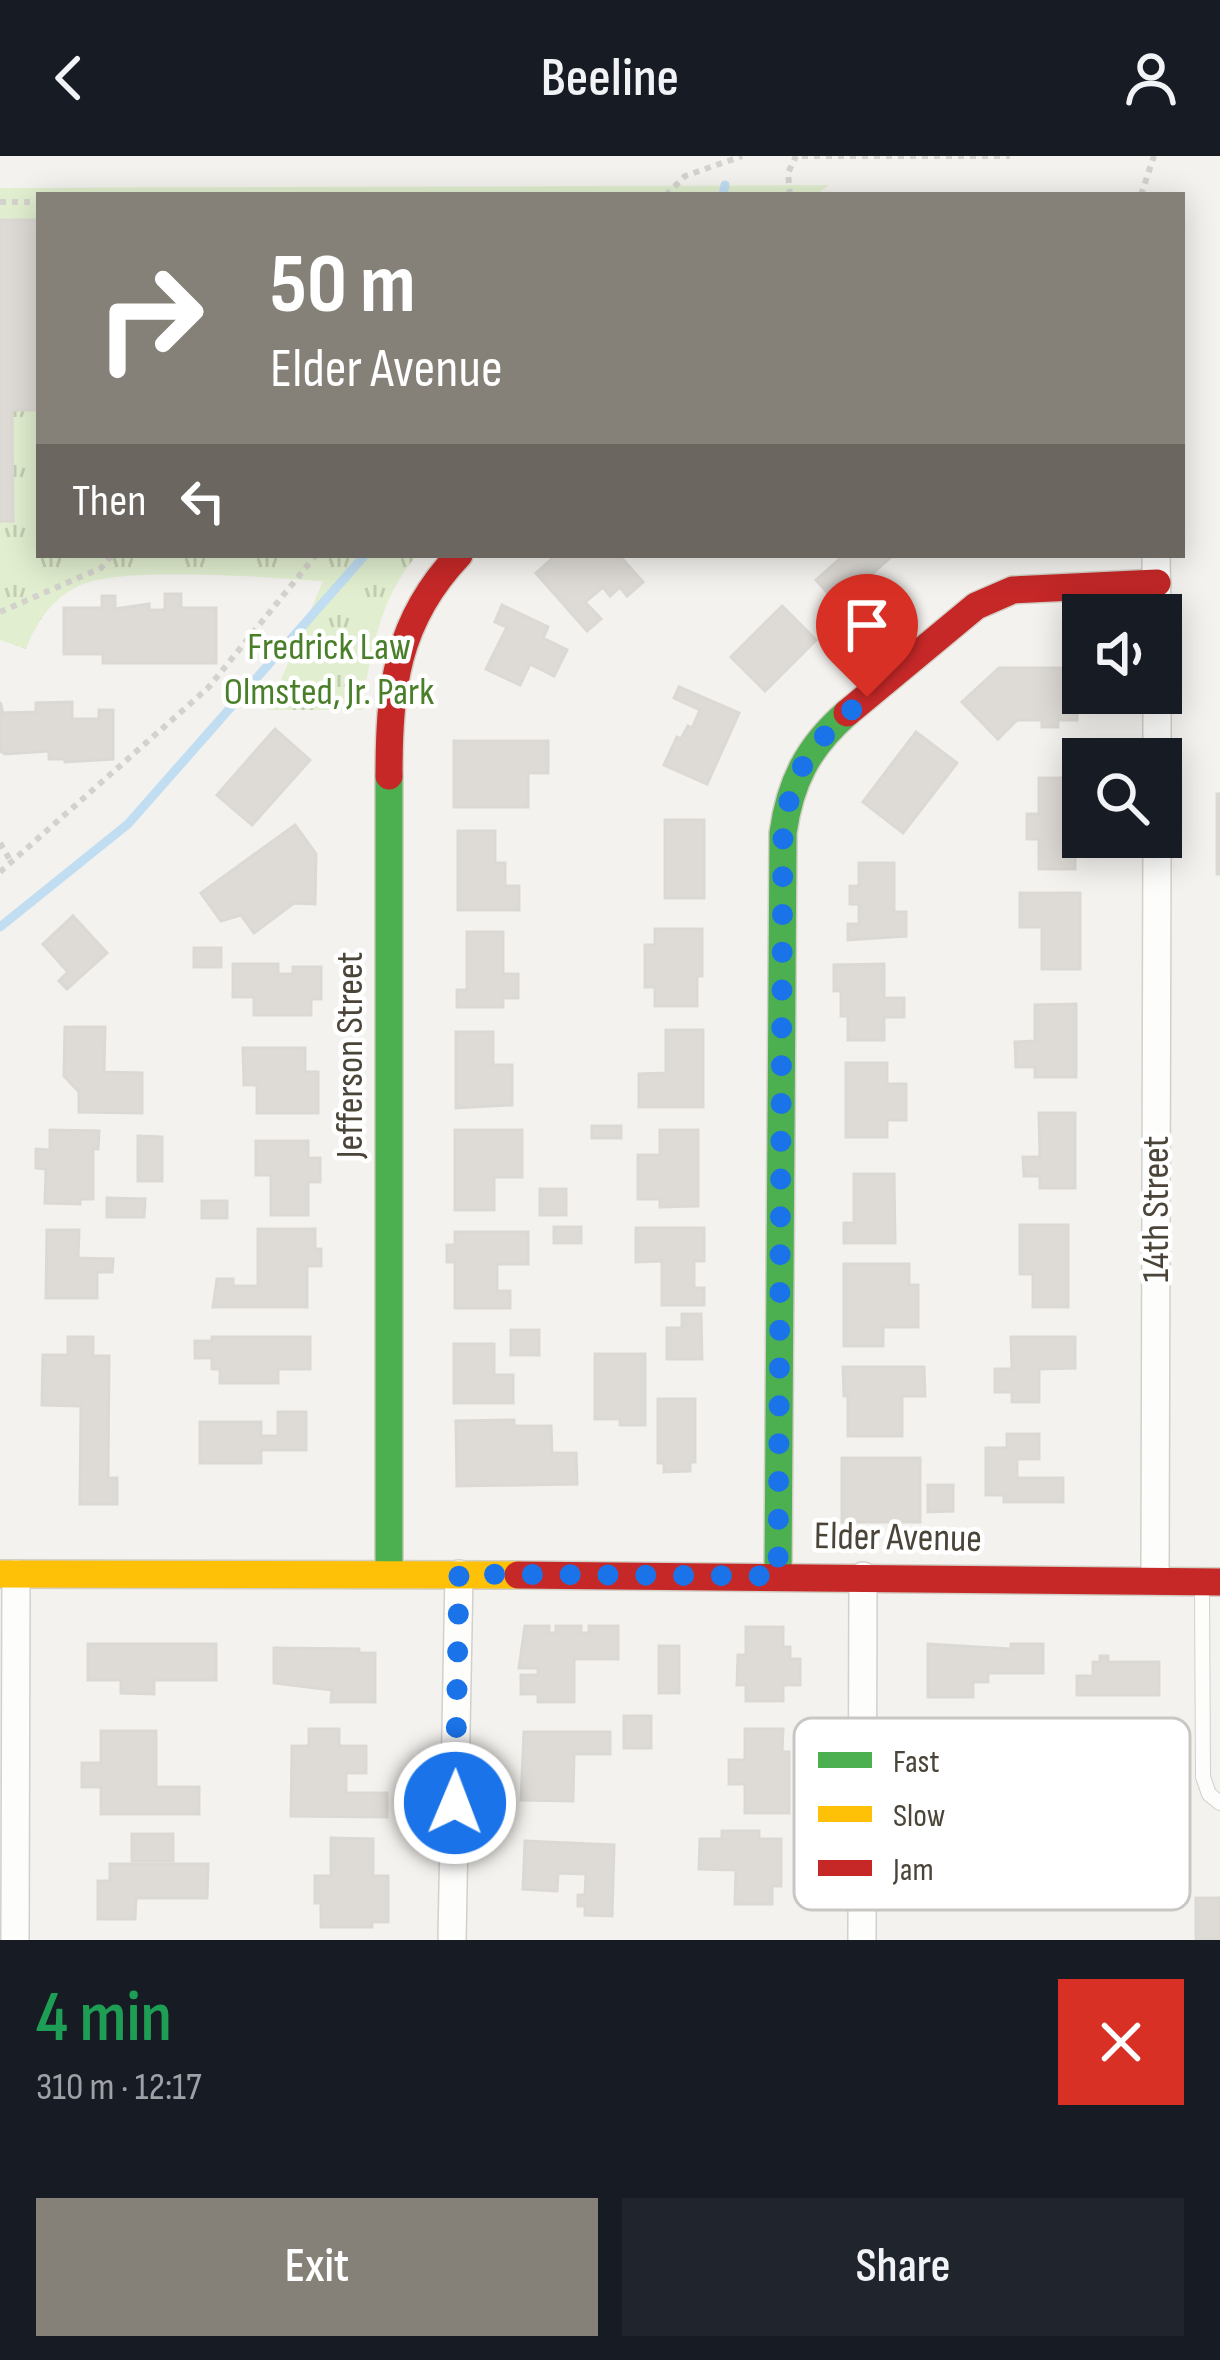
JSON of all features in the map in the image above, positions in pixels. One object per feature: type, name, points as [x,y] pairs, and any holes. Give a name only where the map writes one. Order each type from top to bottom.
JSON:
[{"type":"street","name":"Jefferson Street","points":[[388,1574],[389,702],[400,651],[429,588],[456,558]]},
{"type":"street","points":[[778,1576],[783,833],[788,795],[802,761],[831,727],[976,606],[1013,590],[1156,569]]},
{"type":"street","name":"14th Street","points":[[1155,1581],[1156,858]]},
{"type":"street","name":"Elder Avenue","points":[[8,1574],[863,1576],[1211,1582]]},
{"type":"street","points":[[8,1574],[16,1940]]},
{"type":"street","points":[[452,1940],[459,1574]]},
{"type":"street","points":[[863,1576],[863,1718]]},
{"type":"street","points":[[862,1910],[862,1940]]},
{"type":"lane","points":[[1211,1582],[1203,1777],[1209,1794],[1220,1803]]},
{"type":"path","points":[[669,192],[685,176],[742,156]]},
{"type":"path","points":[[790,192],[788,172],[799,156],[1010,156]]},
{"type":"path","points":[[1142,192],[1154,156]]},
{"type":"path","points":[[0,202],[36,202]]},
{"type":"path","points":[[0,612],[101,568],[109,558]]},
{"type":"path","points":[[0,872],[208,688],[314,558]]},
{"type":"path","points":[[0,843],[10,861]]},
{"type":"green space","name":"Fredrick Law Olmsted, Jr. Park","points":[[829,185],[820,192],[36,192],[36,558],[415,558],[385,609],[362,710],[268,710],[323,581],[197,574],[99,580],[69,591],[53,604],[26,649],[0,640],[0,188]]},
{"type":"building","points":[[0,220],[36,220],[36,410],[12,410],[13,521],[0,521]]},
{"type":"building","points":[[553,558],[622,558],[643,582],[627,596],[620,587],[610,596],[603,587],[585,602],[601,619],[587,631],[536,573]]},
{"type":"building","points":[[841,558],[890,558],[838,604],[816,580]]},
{"type":"building","points":[[165,594],[181,594],[181,608],[216,608],[216,663],[103,663],[103,654],[64,654],[64,608],[102,608],[102,596],[115,596],[115,609],[149,604],[149,610],[165,610]]},
{"type":"building","points":[[502,605],[548,627],[543,638],[567,650],[554,676],[530,664],[520,685],[486,669],[507,627],[495,622]]},
{"type":"building","points":[[782,606],[816,640],[765,691],[731,657]]},
{"type":"building","points":[[999,668],[1062,668],[1062,714],[1077,714],[1077,720],[1058,720],[1058,727],[1042,727],[1042,720],[1017,720],[998,739],[962,702]]},
{"type":"building","points":[[679,687],[739,713],[707,784],[664,765],[677,737],[681,739],[688,726],[692,728],[700,710],[674,698]]},
{"type":"building","points":[[0,702],[3,713],[36,712],[36,703],[72,702],[72,719],[99,719],[99,710],[113,710],[113,759],[65,762],[49,759],[49,751],[5,754],[0,751]]},
{"type":"building","points":[[275,729],[310,760],[252,825],[217,795]]},
{"type":"building","points":[[916,732],[957,763],[903,833],[863,802]]},
{"type":"building","points":[[454,741],[548,741],[548,773],[528,773],[528,807],[454,807]]},
{"type":"building","points":[[1039,778],[1062,778],[1062,858],[1075,858],[1075,869],[1039,869],[1039,839],[1027,839],[1027,814],[1039,814]]},
{"type":"building","points":[[1220,794],[1220,874],[1217,874]]},
{"type":"building","points":[[665,820],[704,820],[704,898],[665,898]]},
{"type":"building","points":[[295,825],[316,854],[315,904],[294,903],[254,933],[241,915],[221,921],[201,893]]},
{"type":"building","points":[[458,831],[495,831],[495,863],[505,863],[505,886],[519,886],[519,910],[458,910]]},
{"type":"building","points":[[859,863],[894,863],[894,912],[906,912],[906,936],[848,940],[848,924],[859,924],[859,904],[850,904],[850,886],[859,886]]},
{"type":"building","points":[[1020,893],[1080,893],[1080,969],[1042,969],[1042,927],[1020,927]]},
{"type":"building","points":[[73,916],[107,953],[67,989],[59,981],[68,972],[43,944]]},
{"type":"building","points":[[655,929],[702,929],[697,1006],[655,1006],[655,987],[645,987],[645,945],[655,945]]},
{"type":"building","points":[[467,932],[503,932],[503,974],[518,974],[518,998],[503,998],[503,1007],[457,1007],[457,990],[467,990]]},
{"type":"building","points":[[194,948],[221,948],[221,967],[194,967]]},
{"type":"building","points":[[233,964],[278,964],[278,974],[293,974],[293,967],[321,967],[321,999],[311,999],[311,1015],[254,1015],[254,997],[233,997]]},
{"type":"building","points":[[884,964],[884,998],[904,998],[904,1017],[884,1017],[884,1040],[848,1040],[841,991],[834,991],[834,965]]},
{"type":"building","points":[[1076,1004],[1076,1077],[1035,1077],[1035,1067],[1016,1067],[1015,1042],[1035,1041],[1035,1005]]},
{"type":"building","points":[[65,1027],[105,1027],[104,1072],[142,1073],[142,1113],[79,1112],[79,1092],[64,1076]]},
{"type":"building","points":[[666,1030],[703,1030],[703,1107],[639,1107],[639,1074],[666,1073]]},
{"type":"building","points":[[456,1032],[493,1032],[493,1065],[512,1065],[512,1105],[456,1108]]},
{"type":"building","points":[[243,1048],[305,1048],[305,1072],[318,1072],[318,1113],[257,1113],[257,1085],[244,1085]]},
{"type":"building","points":[[846,1063],[887,1063],[887,1084],[906,1084],[906,1120],[887,1120],[887,1137],[846,1137]]},
{"type":"building","points":[[1039,1113],[1075,1113],[1075,1188],[1040,1188],[1040,1176],[1024,1176],[1023,1157],[1040,1157]]},
{"type":"building","points":[[592,1126],[621,1126],[621,1138],[592,1138]]},
{"type":"building","points":[[50,1130],[99,1131],[98,1149],[93,1149],[93,1199],[80,1199],[80,1204],[45,1203],[46,1169],[36,1168],[36,1149],[50,1150]]},
{"type":"building","points":[[455,1130],[522,1130],[522,1177],[494,1177],[494,1210],[455,1210]]},
{"type":"building","points":[[660,1130],[698,1130],[698,1206],[660,1207],[660,1199],[638,1199],[638,1155],[660,1155]]},
{"type":"building","points":[[138,1136],[162,1137],[162,1181],[138,1181]]},
{"type":"building","points":[[256,1141],[308,1141],[308,1158],[320,1158],[320,1182],[308,1182],[308,1215],[271,1215],[271,1175],[256,1175]]},
{"type":"building","points":[[854,1174],[894,1174],[895,1243],[844,1243],[844,1223],[854,1223]]},
{"type":"building","points":[[540,1189],[566,1189],[566,1215],[540,1215]]},
{"type":"building","points":[[107,1198],[145,1199],[144,1217],[107,1217]]},
{"type":"building","points":[[202,1201],[227,1201],[227,1218],[202,1218]]},
{"type":"building","points":[[1020,1225],[1068,1225],[1068,1307],[1033,1307],[1033,1274],[1020,1274]]},
{"type":"building","points":[[554,1227],[581,1227],[581,1243],[554,1243]]},
{"type":"building","points":[[636,1228],[704,1228],[704,1261],[694,1261],[694,1288],[704,1288],[704,1305],[662,1305],[662,1261],[636,1262]]},
{"type":"building","points":[[258,1229],[315,1229],[321,1266],[307,1266],[307,1307],[213,1307],[217,1279],[233,1279],[233,1286],[258,1286]]},
{"type":"building","points":[[47,1230],[79,1230],[78,1258],[113,1259],[112,1272],[97,1272],[97,1298],[46,1298]]},
{"type":"building","points":[[455,1232],[528,1232],[528,1264],[497,1264],[497,1291],[510,1291],[510,1308],[455,1308],[455,1262],[447,1262],[447,1245],[455,1245]]},
{"type":"building","points":[[844,1264],[909,1264],[909,1285],[918,1285],[918,1327],[883,1327],[883,1346],[844,1346]]},
{"type":"building","points":[[682,1314],[701,1314],[702,1359],[667,1359],[667,1328],[682,1328]]},
{"type":"building","points":[[511,1330],[539,1330],[539,1355],[511,1355]]},
{"type":"building","points":[[68,1337],[93,1337],[93,1356],[109,1356],[108,1478],[117,1478],[117,1504],[80,1504],[81,1406],[42,1405],[43,1355],[68,1355]]},
{"type":"building","points":[[212,1337],[310,1337],[310,1369],[278,1369],[278,1383],[220,1383],[220,1369],[212,1369],[212,1358],[195,1358],[195,1341],[212,1341]]},
{"type":"building","points":[[1011,1337],[1075,1337],[1075,1368],[1039,1369],[1039,1402],[1012,1402],[1012,1392],[995,1392],[995,1369],[1012,1369]]},
{"type":"building","points":[[454,1344],[494,1344],[494,1375],[513,1375],[513,1403],[454,1403]]},
{"type":"building","points":[[595,1354],[645,1354],[645,1425],[595,1419]]},
{"type":"building","points":[[843,1367],[924,1367],[925,1396],[902,1396],[902,1436],[848,1436]]},
{"type":"building","points":[[658,1399],[695,1399],[695,1462],[690,1462],[690,1471],[664,1472],[664,1463],[658,1463]]},
{"type":"building","points":[[278,1412],[306,1412],[306,1450],[261,1450],[261,1463],[200,1463],[200,1422],[261,1422],[261,1436],[278,1436]]},
{"type":"building","points":[[514,1420],[514,1426],[551,1426],[552,1453],[576,1453],[577,1484],[457,1486],[456,1421]]},
{"type":"building","points":[[1007,1434],[1039,1434],[1039,1459],[1017,1459],[1017,1478],[1063,1478],[1063,1502],[1004,1502],[1004,1495],[986,1495],[986,1448],[1007,1448]]},
{"type":"building","points":[[842,1458],[920,1458],[920,1522],[842,1522]]},
{"type":"building","points":[[928,1485],[953,1485],[953,1511],[928,1512]]},
{"type":"building","points":[[525,1626],[549,1626],[549,1633],[556,1633],[556,1626],[581,1626],[581,1633],[589,1633],[589,1626],[618,1626],[618,1659],[574,1659],[574,1702],[538,1702],[538,1694],[521,1694],[521,1675],[538,1675],[538,1668],[519,1668]]},
{"type":"building","points":[[746,1627],[783,1627],[783,1647],[790,1647],[790,1659],[800,1659],[800,1685],[783,1685],[783,1701],[746,1701],[746,1685],[737,1685],[738,1655],[746,1655]]},
{"type":"building","points":[[88,1644],[216,1644],[216,1680],[154,1680],[154,1694],[121,1693],[121,1680],[88,1680]]},
{"type":"building","points":[[928,1644],[1011,1649],[1011,1644],[1043,1644],[1043,1673],[988,1673],[988,1682],[973,1682],[973,1697],[928,1697]]},
{"type":"building","points":[[659,1646],[679,1646],[679,1693],[659,1693]]},
{"type":"building","points":[[274,1648],[375,1653],[375,1702],[331,1702],[332,1690],[274,1683]]},
{"type":"building","points":[[1100,1656],[1108,1656],[1108,1662],[1159,1662],[1159,1695],[1077,1695],[1077,1676],[1093,1676],[1093,1662],[1100,1662]]},
{"type":"building","points":[[624,1716],[651,1716],[651,1748],[624,1748]]},
{"type":"building","points":[[309,1729],[339,1729],[339,1746],[366,1746],[366,1773],[346,1773],[346,1793],[387,1793],[387,1817],[291,1816],[292,1746],[309,1746]]},
{"type":"building","points":[[745,1729],[783,1729],[782,1752],[789,1752],[789,1813],[745,1813],[745,1784],[729,1784],[729,1760],[745,1760]]},
{"type":"building","points":[[101,1731],[156,1731],[156,1787],[199,1787],[199,1814],[101,1814],[101,1787],[82,1787],[82,1763],[101,1763]]},
{"type":"building","points":[[524,1732],[610,1732],[610,1754],[574,1754],[573,1801],[521,1800]]},
{"type":"building","points":[[722,1831],[759,1831],[759,1839],[781,1839],[781,1886],[772,1886],[772,1904],[735,1904],[736,1870],[699,1869],[700,1839],[722,1839]]},
{"type":"building","points":[[132,1834],[173,1834],[173,1861],[132,1861]]},
{"type":"building","points":[[331,1838],[373,1839],[373,1876],[388,1876],[388,1922],[372,1922],[372,1927],[321,1927],[315,1876],[331,1876]]},
{"type":"building","points":[[525,1841],[614,1845],[612,1916],[585,1915],[585,1906],[578,1906],[578,1895],[585,1895],[586,1874],[558,1873],[557,1891],[523,1889]]},
{"type":"building","points":[[110,1864],[208,1864],[207,1898],[136,1898],[135,1919],[98,1919],[98,1881],[110,1881]]},
{"type":"building","points":[[1196,1898],[1220,1898],[1220,1939],[1196,1939]]},
{"type":"waterway","points":[[724,192],[725,185]]},
{"type":"waterway","points":[[0,927],[128,824],[362,558]]},
{"type":"traffic: fast","points":[[778,1576],[783,833],[803,767],[847,713]]},
{"type":"traffic: fast","points":[[389,776],[389,1573]]},
{"type":"traffic: slow","points":[[0,1574],[518,1575]]},
{"type":"traffic: jam","points":[[389,776],[391,714],[400,658],[421,605],[456,558]]},
{"type":"traffic: jam","points":[[847,713],[976,606],[1013,590],[1157,583]]},
{"type":"traffic: jam","points":[[518,1575],[1220,1582]]},
{"type":"route","points":[[455,1803],[459,1574],[778,1576],[783,833],[788,795],[802,761],[831,727],[867,697]]}]
